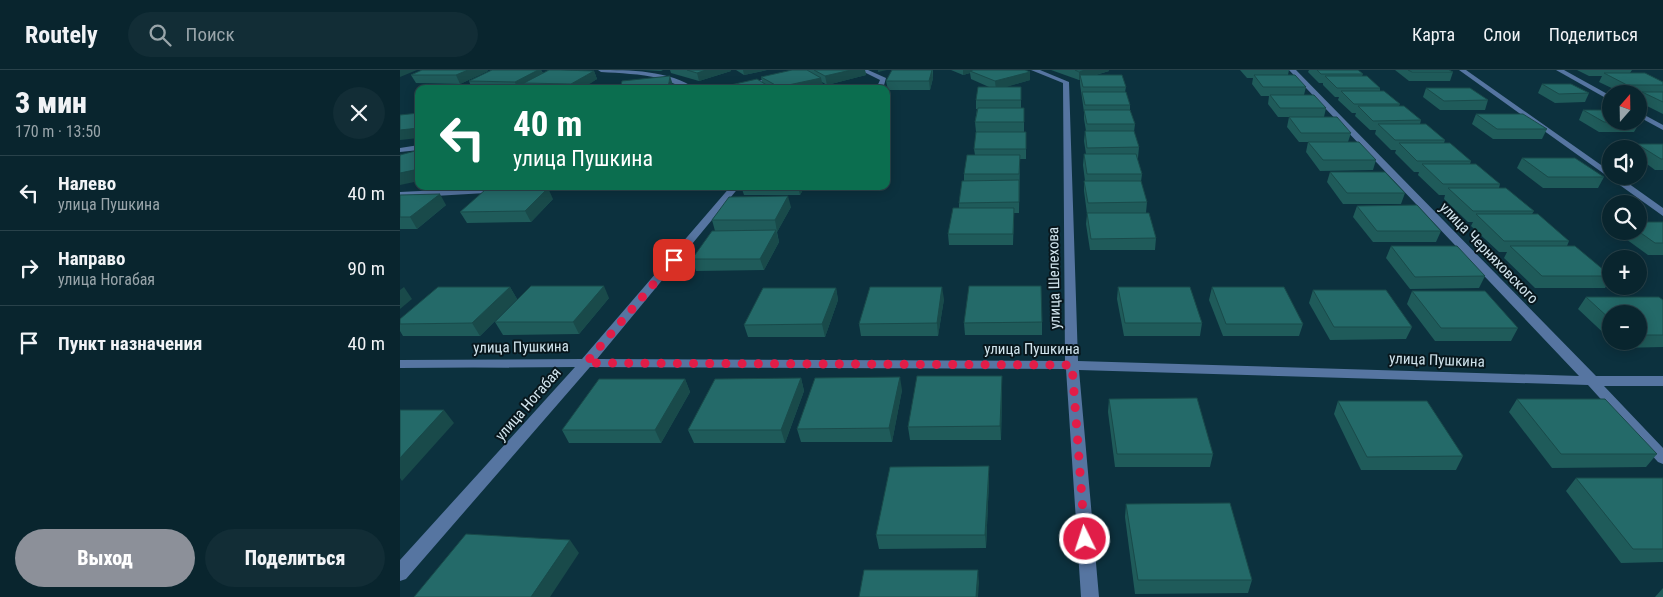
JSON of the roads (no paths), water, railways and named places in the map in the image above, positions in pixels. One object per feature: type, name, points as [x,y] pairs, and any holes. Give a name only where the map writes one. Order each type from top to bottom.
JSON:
[{"type":"street","points":[[601,70],[658,75],[675,79],[686,85]]},
{"type":"street","points":[[745,85],[810,70]]},
{"type":"street","points":[[863,70],[884,80],[881,85]]},
{"type":"street","name":"улица Шелехова","points":[[1034,70],[1066,82],[1072,365],[1090,597]]},
{"type":"street","name":"улица Черняховского","points":[[1292,70],[1592,381],[1663,458]]},
{"type":"street","points":[[1462,70],[1602,170]]},
{"type":"street","points":[[1559,70],[1602,94]]},
{"type":"street","points":[[1648,119],[1663,128]]},
{"type":"street","points":[[400,150],[415,148]]},
{"type":"street","points":[[1624,185],[1663,213]]},
{"type":"street","points":[[400,195],[506,190]]},
{"type":"street","name":"улица Ногабая","points":[[400,573],[586,363],[733,190]]},
{"type":"street","name":"улица Пушкина","points":[[400,364],[1072,365],[1592,381],[1663,381]]}]
